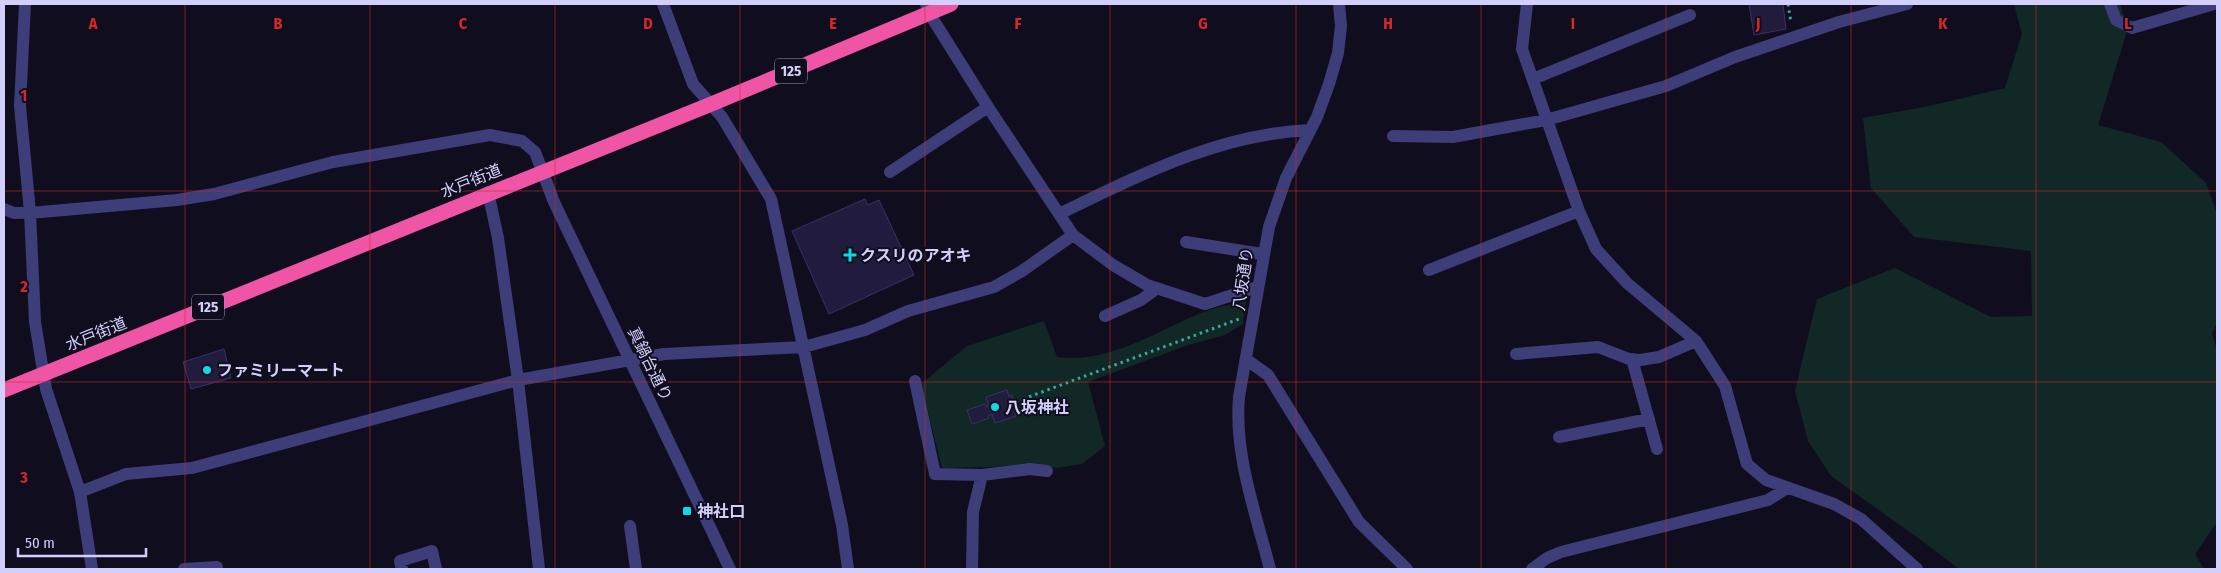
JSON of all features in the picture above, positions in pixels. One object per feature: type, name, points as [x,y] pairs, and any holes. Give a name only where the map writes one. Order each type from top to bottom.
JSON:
[{"type":"highway","name":"水戸街道","points":[[4,390],[488,192],[709,105],[928,8],[951,4]]},
{"type":"street","points":[[25,4],[20,106],[30,212],[35,322],[43,374],[80,492],[92,569]]},
{"type":"street","points":[[663,4],[693,84],[709,105],[722,117],[771,199],[842,525],[848,569]]},
{"type":"street","name":"八坂通り","points":[[1270,569],[1246,475],[1240,440],[1239,398],[1255,312],[1262,254],[1286,178],[1323,100],[1338,53],[1341,26],[1340,4]]},
{"type":"street","points":[[1526,4],[1522,49],[1579,211],[1596,249],[1627,283],[1696,341],[1725,386],[1747,464],[1766,480],[1834,504],[1861,519],[1917,569]]},
{"type":"street","points":[[1394,136],[1453,136],[1546,120],[1666,86],[1735,57],[1839,22],[1907,4]]},
{"type":"street","points":[[2110,4],[2116,20],[2132,28],[2214,4]]},
{"type":"street","points":[[928,8],[988,108],[1073,235],[1113,265],[1156,288],[1205,304],[1257,287]]},
{"type":"street","points":[[1533,78],[1690,15]]},
{"type":"street","points":[[890,172],[988,108]]},
{"type":"street","points":[[1059,214],[1164,164],[1196,152],[1261,135],[1310,130]]},
{"type":"street","name":"真鍋台通り","points":[[4,209],[14,213],[177,200],[214,194],[333,162],[490,135],[522,141],[535,152],[544,171],[554,202],[730,569]]},
{"type":"street","points":[[488,192],[498,238],[518,380],[539,569]]},
{"type":"street","points":[[1429,270],[1579,211]]},
{"type":"street","points":[[80,492],[126,474],[192,468],[518,380],[664,354],[804,347],[864,330],[908,311],[994,287],[1022,271],[1073,235]]},
{"type":"street","points":[[1186,242],[1262,254]]},
{"type":"street","points":[[1105,316],[1141,300],[1156,288]]},
{"type":"street","points":[[1516,354],[1598,347],[1632,359],[1659,356],[1696,341]]},
{"type":"street","points":[[1632,359],[1657,448]]},
{"type":"street","points":[[1247,360],[1268,375],[1359,522],[1407,569]]},
{"type":"street","points":[[914,381],[935,474],[982,475],[1030,469],[1047,471]]},
{"type":"street","points":[[1559,437],[1649,419]]},
{"type":"street","points":[[972,569],[973,512],[982,475]]},
{"type":"street","points":[[1532,569],[1547,558],[1561,552],[1768,500],[1787,488]]},
{"type":"street","points":[[630,526],[636,569]]},
{"type":"street","points":[[402,569],[400,561],[432,551],[436,569]]},
{"type":"street","points":[[184,569],[217,567],[217,569]]},
{"type":"path","points":[[1788,4],[1794,37]]},
{"type":"path","points":[[1023,399],[1255,312]]},
{"type":"green space","points":[[2014,4],[2120,4],[2128,28],[2098,125],[2161,142],[2206,183],[2217,214],[2217,323],[2212,334],[2217,350],[2217,522],[2195,554],[2204,569],[1959,569],[1831,476],[1808,441],[1795,391],[1817,299],[1895,268],[1991,317],[2032,316],[2031,251],[1914,237],[1871,188],[1863,118],[1929,106],[2005,88],[2022,34]]},
{"type":"green space","points":[[1246,301],[1243,324],[1225,335],[1188,345],[1088,382],[1105,446],[1082,464],[1056,468],[1026,464],[942,468],[921,384],[967,346],[1044,321],[1057,357],[1095,356],[1131,345],[1206,311]]},
{"type":"building","points":[[1749,4],[1783,4],[1786,29],[1754,35]]},
{"type":"building","points":[[865,199],[868,205],[879,200],[914,275],[829,314],[792,231]]},
{"type":"building","name":"ファミリーマート","points":[[224,349],[231,378],[191,389],[183,362]]},
{"type":"building","name":"八坂神社","points":[[1007,390],[1009,397],[1012,395],[1016,416],[995,423],[992,414],[988,416],[989,418],[972,424],[967,410],[985,404],[986,407],[989,406],[986,397]]},
{"type":"place","name":"クスリのアオキ","points":[[850,255]]},
{"type":"place","name":"ファミリーマート","points":[[207,370]]},
{"type":"place","name":"八坂神社","points":[[995,407]]},
{"type":"place","name":"神社口","points":[[687,511]]}]
